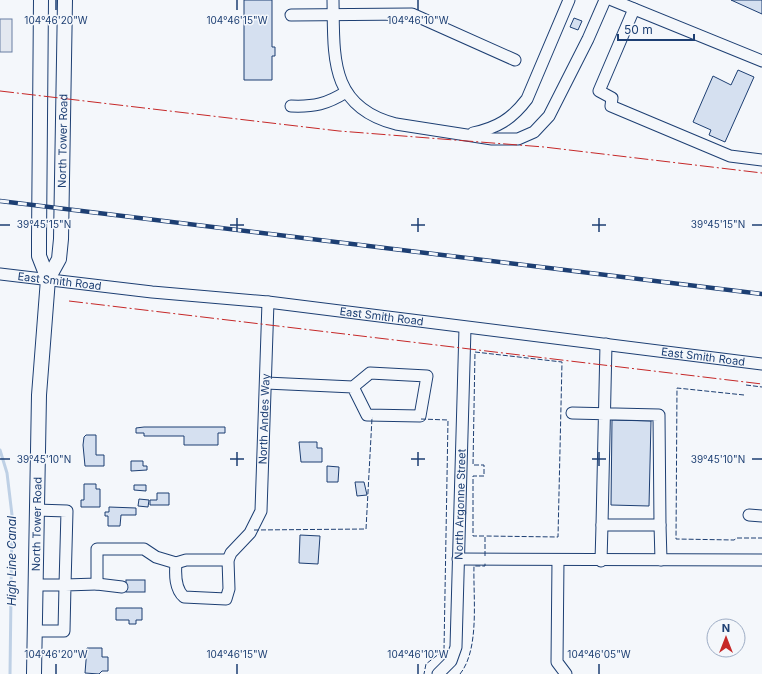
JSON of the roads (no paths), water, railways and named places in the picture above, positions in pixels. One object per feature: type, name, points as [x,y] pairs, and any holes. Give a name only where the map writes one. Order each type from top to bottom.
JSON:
[{"type":"main road","name":"North Tower Road","points":[[41,0],[39,256],[48,279]]},
{"type":"main road","name":"North Tower Road","points":[[34,674],[39,395],[48,279],[59,259],[61,239],[65,0]]},
{"type":"street","points":[[333,0],[335,60],[346,92],[362,110],[384,121],[422,129],[466,134],[492,139],[518,139],[534,132],[549,116],[585,45],[605,0]]},
{"type":"street","points":[[466,134],[489,130],[504,123],[527,99],[569,0]]},
{"type":"street","points":[[612,0],[762,61]]},
{"type":"street","points":[[634,9],[599,91],[612,98],[611,106],[730,156],[762,160]]},
{"type":"street","points":[[291,15],[412,14],[515,60]]},
{"type":"street","points":[[291,106],[301,107],[328,103],[346,92]]},
{"type":"street","name":"East Smith Road","points":[[0,274],[152,292],[268,302],[465,328],[762,364]]},
{"type":"street","name":"North Andes Way","points":[[228,560],[231,553],[250,533],[261,511],[268,302]]},
{"type":"street","name":"North Argonne Street","points":[[438,674],[451,661],[456,647],[465,328]]},
{"type":"street","points":[[601,561],[606,344]]},
{"type":"street","points":[[266,383],[353,387],[370,373],[427,376],[420,416],[368,414],[353,387]]},
{"type":"street","points":[[572,413],[659,415],[661,560]]},
{"type":"street","points":[[35,631],[64,631],[67,511],[36,510]]},
{"type":"street","points":[[749,516],[762,516]]},
{"type":"street","points":[[602,525],[660,525]]},
{"type":"street","points":[[97,584],[97,549],[144,549],[156,557],[176,563],[186,560],[228,560],[230,589],[226,599],[184,597],[179,593],[175,576],[176,563]]},
{"type":"street","points":[[458,559],[601,561],[762,560]]},
{"type":"street","points":[[558,560],[557,662],[566,674]]},
{"type":"street","points":[[35,585],[97,584],[122,587]]},
{"type":"waterway","name":"High Line Canal","points":[[0,450],[7,473],[12,515],[10,674]]},
{"type":"railway","points":[[0,201],[762,294]]}]
